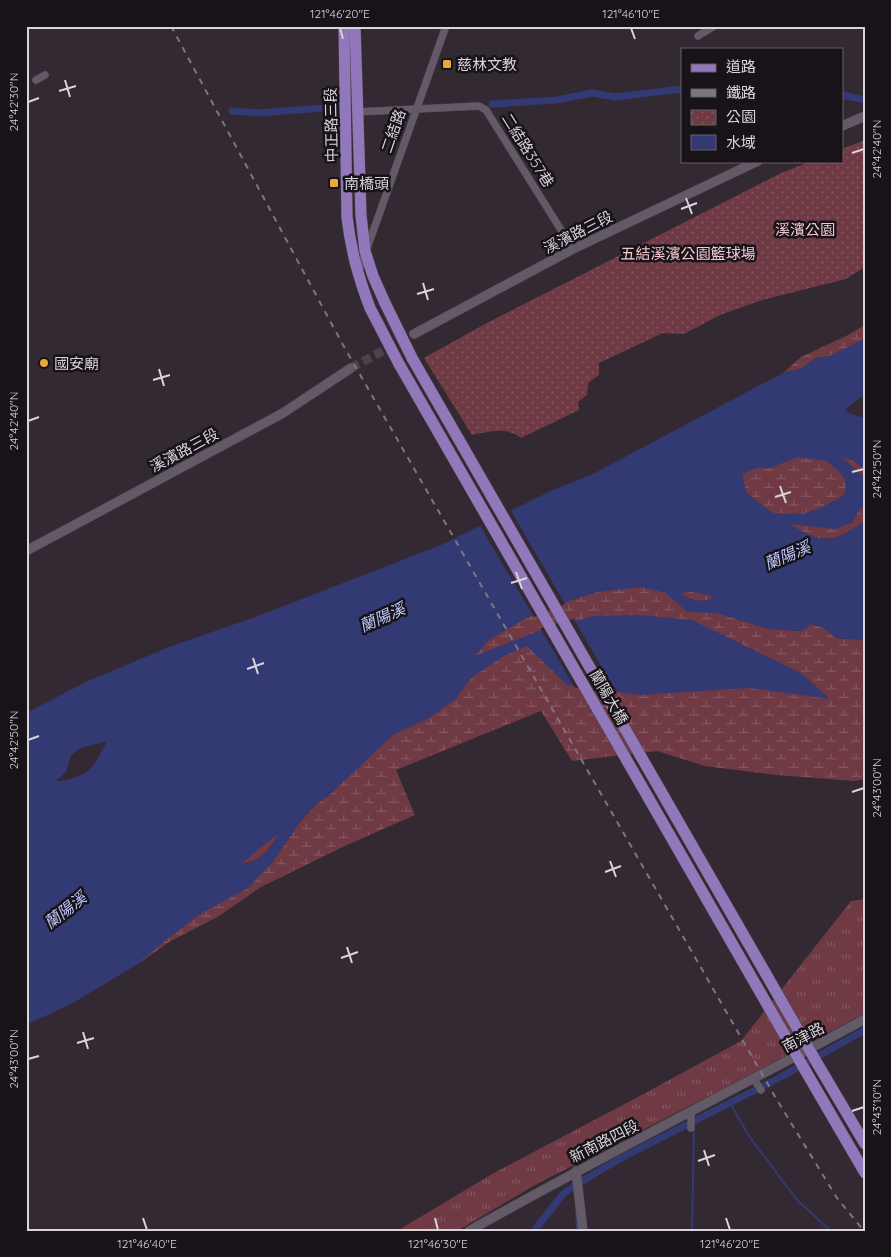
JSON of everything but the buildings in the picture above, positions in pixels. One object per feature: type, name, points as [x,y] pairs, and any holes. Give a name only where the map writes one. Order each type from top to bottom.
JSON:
[{"type":"main road","name":"中正路三段","points":[[344,26],[347,217],[350,243],[370,308],[399,364]]},
{"type":"main road","name":"中正路三段","points":[[355,26],[361,215],[365,251],[385,304],[412,358]]},
{"type":"main road","name":"蘭陽大橋","points":[[412,358],[865,1144]]},
{"type":"main road","name":"蘭陽大橋","points":[[399,364],[865,1173]]},
{"type":"street","name":"二結路","points":[[358,274],[446,26]]},
{"type":"street","points":[[698,36],[714,26]]},
{"type":"street","points":[[36,80],[45,75]]},
{"type":"street","name":"二結路357巷","points":[[346,112],[415,109],[480,103],[494,120],[573,249]]},
{"type":"street","points":[[844,125],[865,116]]},
{"type":"street","name":"溪濱路三段","points":[[414,334],[573,249],[756,162]]},
{"type":"street","name":"溪濱路三段","points":[[26,551],[284,413],[351,368]]},
{"type":"street","name":"南津路","points":[[757,1084],[865,1019]]},
{"type":"street","name":"新南路四段","points":[[469,1231],[576,1171],[757,1084]]},
{"type":"street","points":[[691,1116],[691,1128]]},
{"type":"street","points":[[576,1171],[583,1231]]},
{"type":"green space","name":"溪濱公園","points":[[865,140],[865,267],[846,279],[762,300],[720,315],[684,334],[663,333],[599,363],[599,375],[588,383],[587,395],[578,402],[579,410],[521,438],[516,434],[504,431],[491,431],[472,435],[424,358],[485,324],[781,173],[809,162],[844,162],[844,148]]},
{"type":"green space","points":[[865,325],[865,339],[830,356],[816,358],[802,368],[783,373],[801,357]]},
{"type":"green space","points":[[797,454],[839,455],[852,460],[865,469],[865,522],[837,537],[826,539],[814,537],[789,525],[746,492],[742,474],[749,462]]},
{"type":"green space","points":[[640,586],[700,593],[716,597],[739,620],[770,629],[801,631],[811,624],[824,628],[836,638],[865,640],[865,779],[854,781],[777,775],[705,766],[657,751],[572,761],[541,711],[396,770],[415,815],[347,845],[261,887],[219,916],[169,942],[138,964],[160,936],[253,879],[271,864],[300,822],[315,805],[329,795],[369,757],[491,632],[571,600],[597,592]]},
{"type":"green space","points":[[280,832],[259,858],[238,865]]},
{"type":"green space","points":[[865,899],[865,1013],[740,1080],[535,1185],[457,1231],[397,1231],[492,1174],[741,1041],[851,901]]},
{"type":"water","name":"蘭陽溪","points":[[865,339],[865,394],[845,410],[865,418],[865,469],[852,460],[841,456],[865,478],[865,506],[860,509],[852,523],[835,529],[790,524],[814,536],[827,539],[840,536],[865,522],[865,640],[836,638],[824,628],[811,624],[801,631],[770,629],[716,613],[687,612],[666,593],[641,587],[597,592],[526,618],[489,640],[475,656],[536,632],[593,616],[639,615],[692,620],[801,673],[830,699],[749,688],[640,695],[567,685],[527,646],[502,657],[471,678],[455,700],[429,718],[393,735],[329,795],[315,805],[300,822],[271,864],[248,888],[199,915],[138,964],[73,1003],[26,1025],[26,713],[88,681],[169,647],[258,616],[441,545],[555,489],[591,475],[783,373],[802,368],[816,358],[830,356]],"holes":[[[798,457],[826,461],[838,470],[845,480],[846,491],[841,497],[803,514],[772,513],[746,492],[742,474],[757,468],[770,468]],[[687,591],[715,597],[698,600],[681,594]],[[107,741],[93,765],[82,775],[56,781],[66,772],[71,755],[81,748]],[[278,833],[272,845],[264,854],[253,861],[240,865]]]},
{"type":"pier","points":[[510,509],[565,604],[534,617],[479,524]]},
{"type":"pier","points":[[574,619],[617,694],[575,688],[540,628]]},
{"type":"waterway","points":[[492,104],[556,100],[592,93],[615,97],[681,89]]},
{"type":"waterway","points":[[844,95],[865,100]]},
{"type":"waterway","points":[[232,111],[258,113],[338,107]]},
{"type":"waterway","points":[[534,1231],[563,1194],[574,1186],[621,1158],[779,1078],[865,1030]]},
{"type":"waterway","points":[[730,1103],[749,1136],[797,1200],[831,1231]]},
{"type":"waterway","points":[[692,1231],[694,1129]]},
{"type":"waterway","points":[[576,1208],[577,1231]]},
{"type":"tunnel","points":[[351,368],[414,334]]},
{"type":"railway","points":[[171,26],[343,345],[777,1100],[837,1198],[864,1231]]},
{"type":"place","name":"慈林文教","points":[[447,64]]},
{"type":"place","name":"南橋頭","points":[[334,183]]},
{"type":"place","name":"國安廟","points":[[44,363]]},
{"type":"park label","name":"五結溪濱公園籃球場","points":[[688,253]]}]
